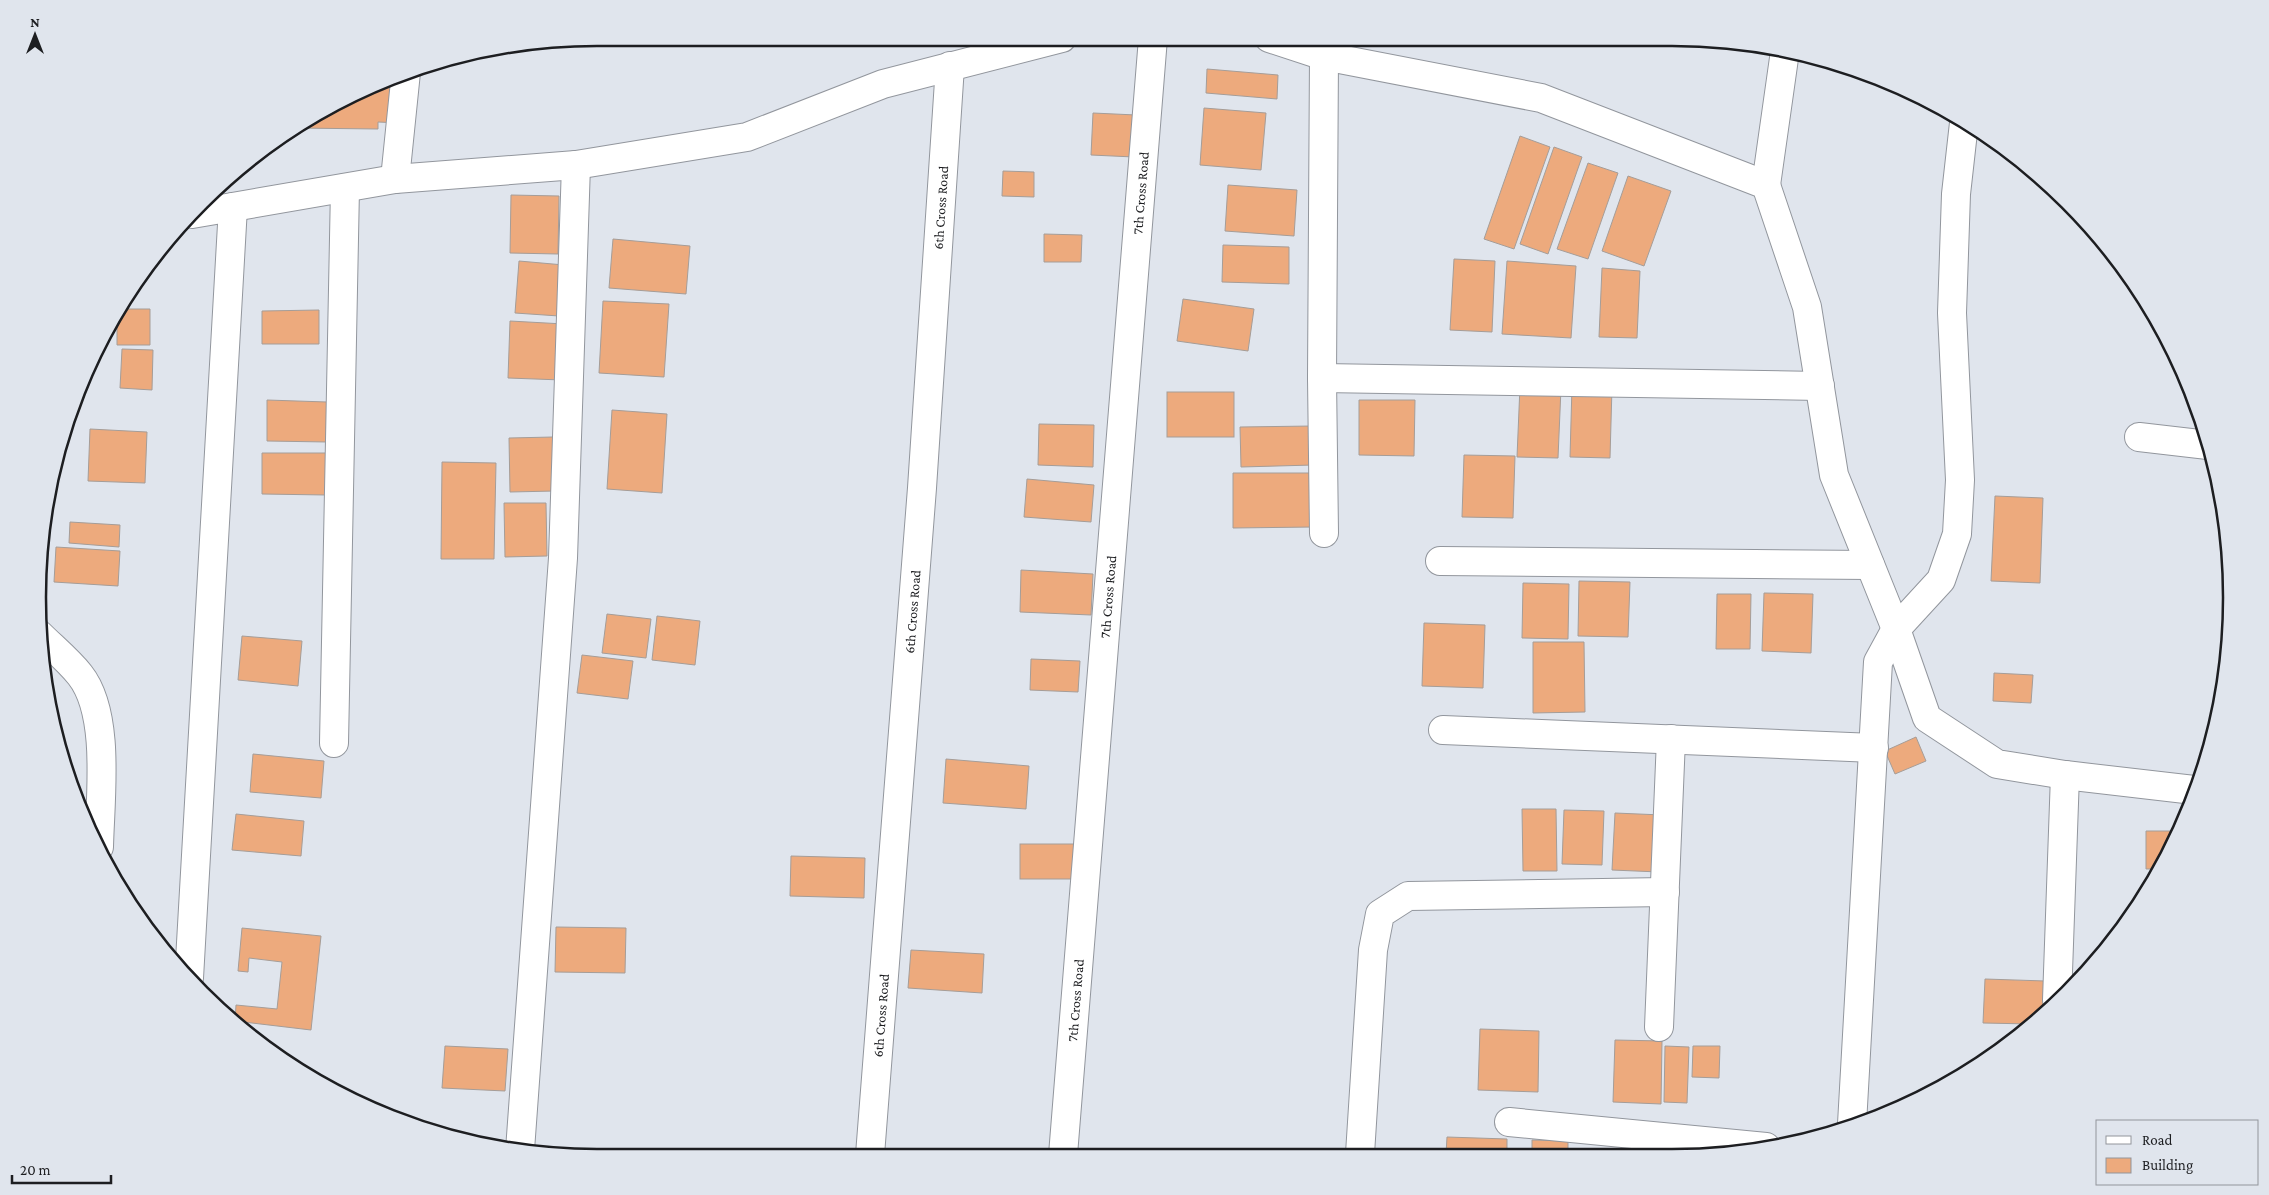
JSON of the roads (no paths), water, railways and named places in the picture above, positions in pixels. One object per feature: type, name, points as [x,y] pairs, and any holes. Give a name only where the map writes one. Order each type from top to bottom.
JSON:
[{"type":"street","points":[[204,212],[395,180],[576,165],[746,137],[883,84],[1026,46]]},
{"type":"street","name":"7th Cross Road","points":[[1063,1149],[1152,46]]},
{"type":"street","points":[[1293,46],[1324,56],[1541,98],[1766,185]]},
{"type":"street","points":[[1324,56],[1322,378],[1324,533]]},
{"type":"street","points":[[1784,58],[1766,185],[1807,307],[1834,475],[1896,629],[1927,718],[1997,764],[2065,775],[2188,789]]},
{"type":"street","name":"6th Cross Road","points":[[870,1149],[922,488],[950,66]]},
{"type":"street","points":[[395,180],[405,81]]},
{"type":"street","points":[[1852,1118],[1878,662],[1896,629],[1941,580],[1957,534],[1960,480],[1952,313],[1956,194],[1963,130]]},
{"type":"street","points":[[521,1143],[563,558],[576,165]]},
{"type":"street","points":[[334,743],[345,188]]},
{"type":"street","points":[[190,968],[233,207]]},
{"type":"street","points":[[1322,378],[1820,386]]},
{"type":"street","points":[[2139,437],[2200,443]]},
{"type":"street","points":[[1440,561],[1870,565]]},
{"type":"street","points":[[48,643],[80,676],[93,703],[101,733],[99,833]]},
{"type":"street","points":[[1443,730],[1874,748]]},
{"type":"street","points":[[1660,1026],[1671,739]]},
{"type":"street","points":[[2057,991],[2065,775]]},
{"type":"street","points":[[1360,1149],[1374,950],[1380,914],[1408,896],[1665,892]]},
{"type":"street","points":[[1509,1122],[1739,1144]]}]
